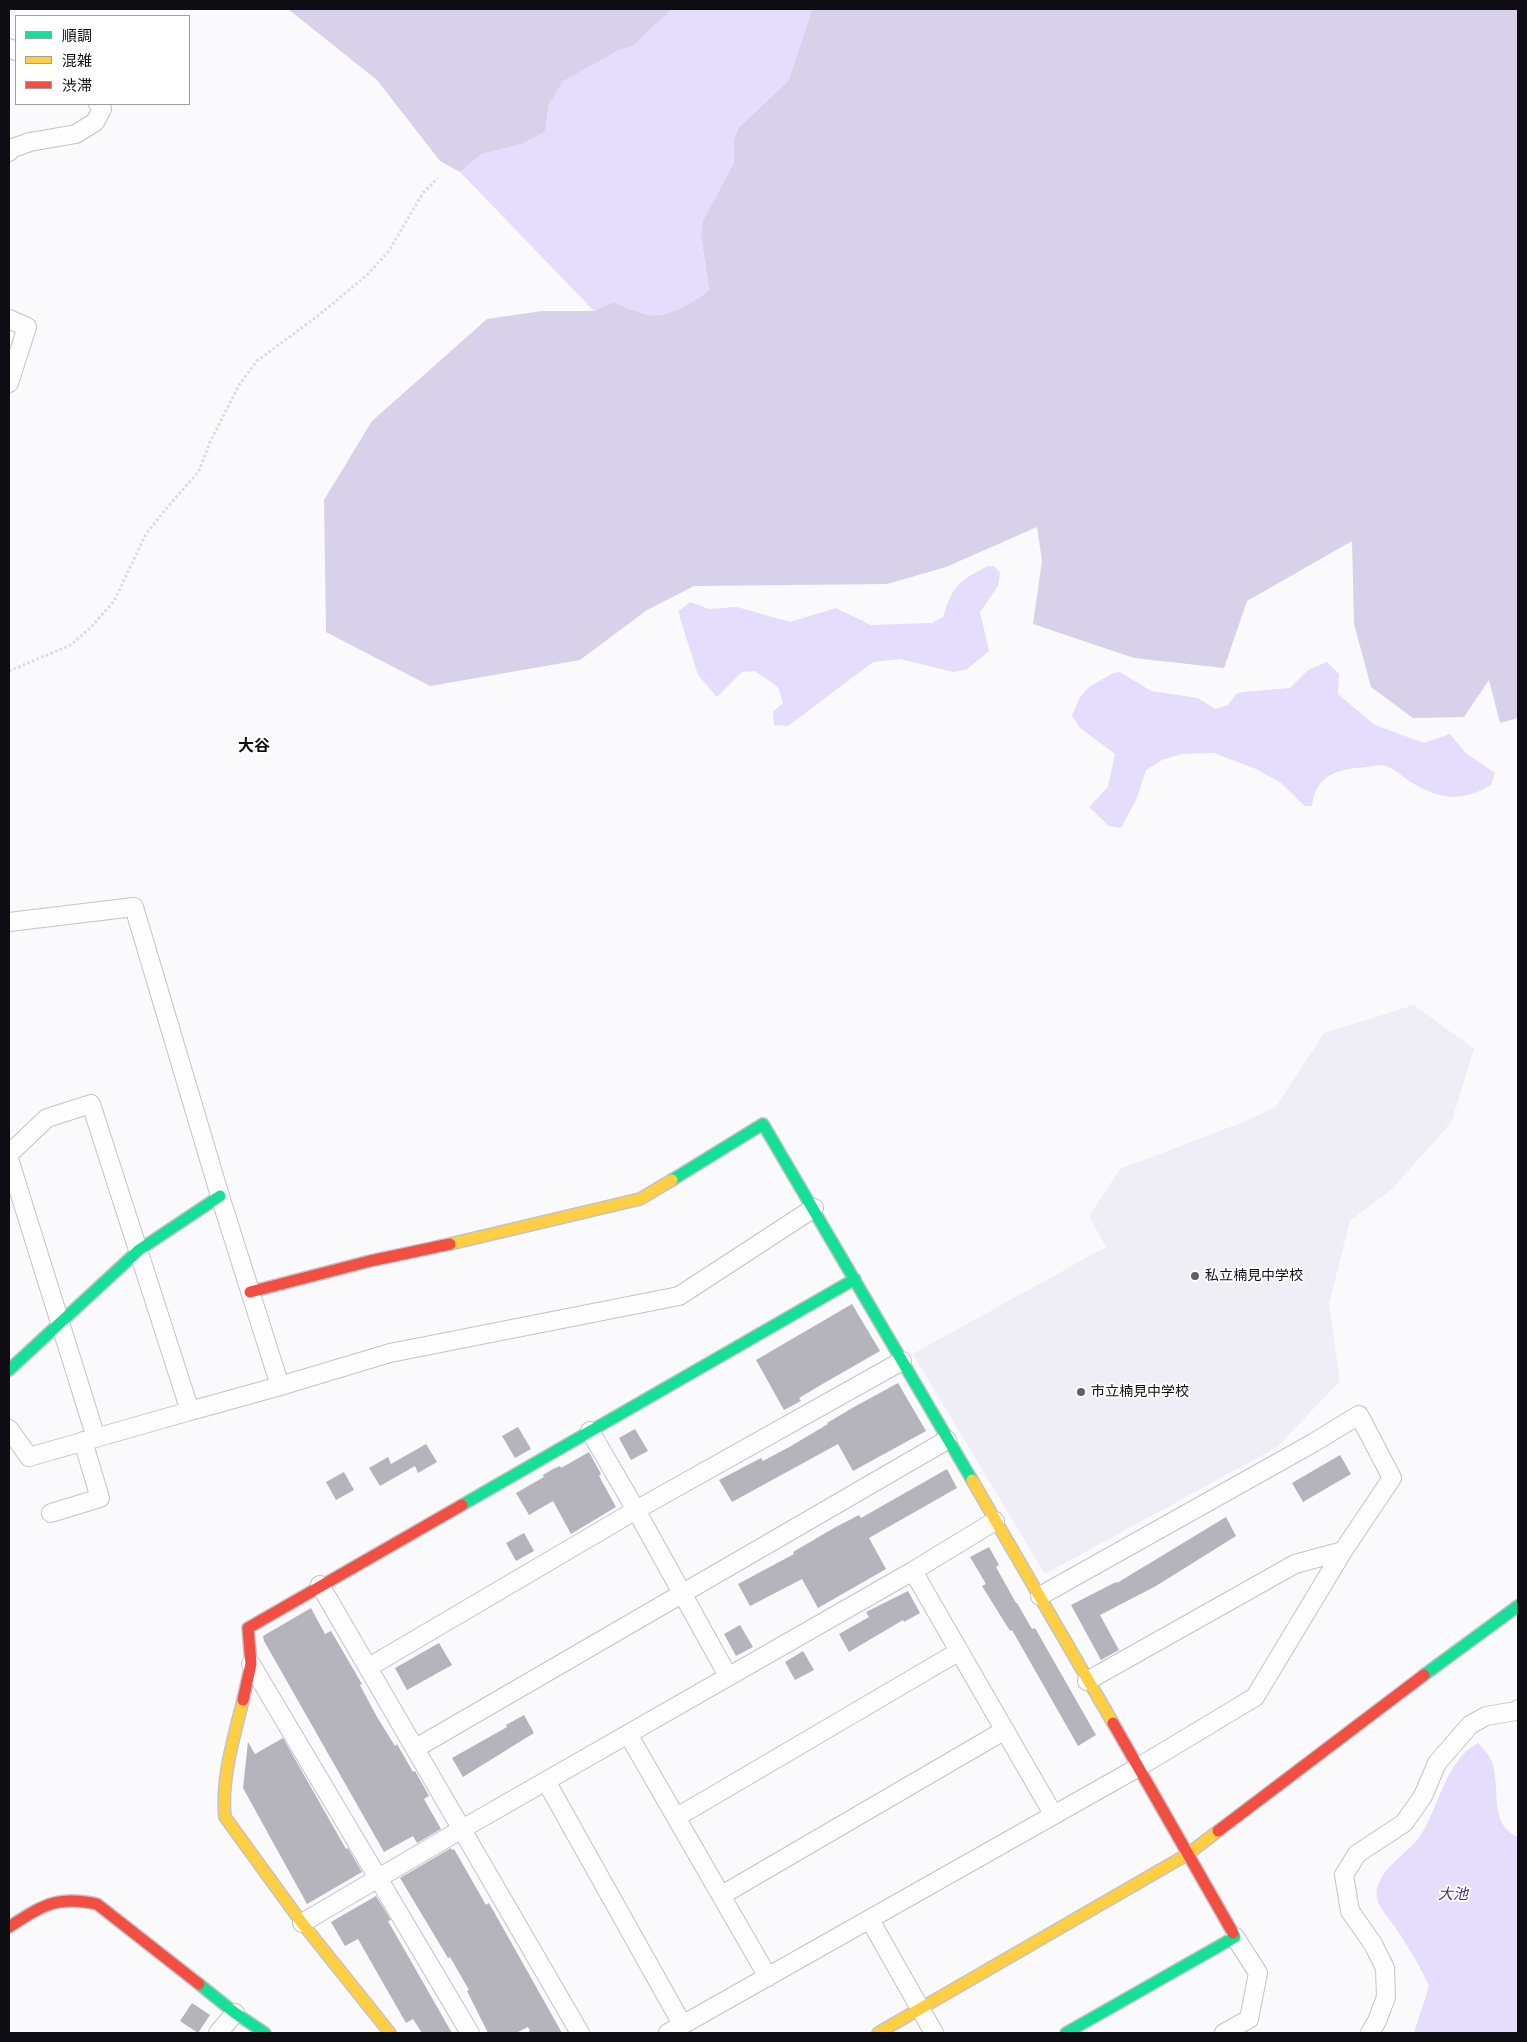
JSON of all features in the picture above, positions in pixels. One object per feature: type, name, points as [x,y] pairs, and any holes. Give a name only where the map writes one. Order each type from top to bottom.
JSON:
[{"type":"street","points":[[9,152],[10,149],[30,142],[76,134],[95,122],[102,109],[99,105]]},
{"type":"street","points":[[9,319],[26,326],[9,383]]},
{"type":"street","points":[[9,922],[134,907],[220,1196],[280,1386]]},
{"type":"street","points":[[9,1154],[47,1118],[91,1104],[190,1411]]},
{"type":"street","points":[[250,1292],[370,1261],[487,1236],[640,1198],[763,1124],[814,1208],[947,1440],[1040,1596],[1087,1682],[1235,1937],[1258,1973],[1249,2019],[1224,2033]]},
{"type":"street","points":[[9,1158],[60,1323],[89,1440],[100,1498],[51,1513]]},
{"type":"street","points":[[9,1370],[139,1250],[220,1196]]},
{"type":"street","points":[[9,1429],[29,1457],[390,1353],[679,1296],[814,1208]]},
{"type":"street","points":[[390,2033],[302,1923],[225,1817],[224,1799],[228,1765],[250,1664],[248,1628],[855,1279]]},
{"type":"street","points":[[369,1667],[636,1510],[902,1361]]},
{"type":"street","points":[[546,1781],[675,2029],[1137,1768],[1255,1698],[1343,1551],[1392,1478],[1359,1415],[1313,1443],[1040,1596]]},
{"type":"street","points":[[590,1431],[728,1676]]},
{"type":"street","points":[[416,1748],[947,1440]]},
{"type":"street","points":[[302,1923],[462,1829],[913,1571],[995,1521]]},
{"type":"street","points":[[1087,1682],[1295,1564],[1343,1551]]},
{"type":"street","points":[[913,1571],[1053,1814]]},
{"type":"street","points":[[320,1585],[580,2033]]},
{"type":"street","points":[[878,2033],[1188,1854],[1470,1640],[1518,1606]]},
{"type":"street","points":[[677,1817],[958,1652]]},
{"type":"street","points":[[250,1664],[470,2033]]},
{"type":"street","points":[[1370,2033],[1377,2021],[1386,1997],[1386,1968],[1373,1944],[1350,1910],[1344,1875],[1357,1854],[1404,1823],[1423,1796],[1437,1763],[1470,1725],[1486,1716],[1518,1710]]},
{"type":"street","points":[[722,1895],[1005,1730]]},
{"type":"street","points":[[628,1734],[768,1977]]},
{"type":"street","points":[[9,1927],[43,1906],[60,1900],[79,1899],[98,1904],[235,2013],[264,2033]]},
{"type":"street","points":[[870,1920],[934,2033]]},
{"type":"street","points":[[1066,2033],[1235,1937]]},
{"type":"street","points":[[218,2033],[235,2013]]},
{"type":"path","points":[[9,671],[71,645],[92,626],[114,601],[146,534],[164,510],[199,471],[210,442],[239,385],[257,361],[319,315],[368,274],[388,252],[423,193],[438,178]]},
{"type":"shaded area","points":[[288,9],[672,9],[633,46],[619,50],[549,104],[545,132],[522,144],[482,154],[460,172],[440,161],[377,80]]},
{"type":"shaded area","points":[[812,9],[1518,9],[1518,718],[1500,723],[1489,680],[1464,717],[1413,718],[1371,687],[1354,624],[1352,541],[1247,601],[1224,668],[1134,658],[1033,624],[1042,561],[1037,527],[946,567],[887,584],[694,586],[647,610],[580,660],[430,686],[326,632],[324,500],[372,421],[487,319],[542,311],[594,311],[613,302],[640,313],[657,315],[681,308],[704,294],[709,289],[701,237],[703,220],[734,163],[734,139],[739,127],[788,81]]},
{"type":"shaded area","name":"私立楠見中学校","points":[[1414,1005],[1474,1049],[1451,1123],[1392,1189],[1350,1221],[1329,1304],[1340,1381],[1277,1447],[1045,1574],[913,1354],[1106,1247],[1089,1216],[1120,1169],[1241,1123],[1276,1107],[1324,1033]]},
{"type":"water","points":[[672,9],[812,9],[788,81],[739,127],[734,139],[734,163],[703,220],[701,237],[709,290],[690,304],[664,314],[645,314],[613,302],[594,311],[460,172],[482,154],[522,144],[545,132],[549,104],[563,81],[619,50],[633,46]]},
{"type":"water","points":[[988,566],[994,566],[1000,573],[998,586],[980,612],[989,651],[967,669],[954,672],[900,659],[873,662],[788,726],[774,725],[773,712],[783,703],[778,687],[755,671],[742,672],[717,697],[698,675],[680,618],[679,611],[690,602],[709,609],[737,607],[790,622],[836,608],[871,625],[932,623],[943,617],[950,598],[958,585]]},
{"type":"water","points":[[1327,662],[1339,674],[1338,694],[1375,725],[1424,743],[1450,734],[1467,754],[1495,773],[1491,785],[1470,795],[1440,795],[1409,781],[1389,767],[1377,765],[1347,769],[1330,775],[1318,787],[1312,806],[1305,806],[1281,783],[1256,769],[1214,753],[1181,754],[1162,760],[1146,770],[1137,798],[1121,828],[1109,826],[1089,807],[1108,787],[1115,754],[1080,728],[1072,716],[1080,697],[1089,687],[1113,673],[1120,672],[1151,691],[1198,698],[1215,709],[1228,705],[1236,694],[1242,692],[1290,688],[1308,670]]},
{"type":"water","name":"大池","points":[[1478,1743],[1492,1762],[1499,1815],[1509,1831],[1518,1837],[1518,2033],[1414,2033],[1429,1986],[1410,1950],[1378,1902],[1379,1882],[1392,1864],[1421,1835],[1444,1784],[1458,1760]]},
{"type":"building","points":[[852,1304],[880,1351],[799,1398],[801,1401],[784,1410],[756,1360]]},
{"type":"building","points":[[898,1383],[926,1431],[853,1471],[838,1444],[732,1502],[719,1480],[761,1458],[763,1461],[791,1446],[854,1407]]},
{"type":"building","points":[[518,1427],[531,1449],[515,1458],[502,1436]]},
{"type":"building","points":[[635,1429],[648,1451],[631,1460],[619,1438]]},
{"type":"building","points":[[426,1444],[437,1462],[418,1473],[415,1466],[380,1486],[369,1468],[388,1457],[391,1464]]},
{"type":"building","points":[[589,1452],[601,1474],[599,1476],[616,1507],[571,1534],[553,1501],[529,1515],[516,1493],[544,1477],[543,1475],[553,1469],[560,1466],[561,1468]]},
{"type":"building","points":[[1340,1455],[1351,1474],[1303,1502],[1292,1483]]},
{"type":"building","points":[[947,1469],[957,1488],[869,1538],[886,1569],[818,1608],[802,1579],[750,1606],[738,1584],[794,1554],[793,1552],[834,1528],[859,1515],[861,1518]]},
{"type":"building","points":[[344,1472],[354,1490],[336,1500],[326,1482]]},
{"type":"building","points":[[1226,1517],[1236,1536],[1156,1586],[1100,1615],[1119,1650],[1101,1660],[1071,1605],[1117,1583]]},
{"type":"building","points":[[524,1533],[534,1551],[516,1561],[506,1543]]},
{"type":"building","points":[[989,1547],[999,1565],[996,1567],[1016,1603],[1032,1629],[1035,1628],[1096,1735],[1078,1746],[1012,1630],[1010,1631],[982,1586],[986,1584],[970,1557]]},
{"type":"building","points":[[908,1591],[920,1613],[904,1622],[903,1620],[849,1652],[839,1634],[869,1617],[866,1612]]},
{"type":"building","points":[[311,1608],[325,1634],[331,1631],[362,1684],[360,1685],[377,1717],[395,1746],[397,1744],[413,1772],[415,1771],[429,1796],[424,1799],[441,1829],[417,1843],[413,1836],[384,1852],[264,1641],[263,1636]]},
{"type":"building","points":[[740,1625],[753,1647],[736,1656],[724,1634]]},
{"type":"building","points":[[439,1643],[452,1665],[407,1690],[395,1668]]},
{"type":"building","points":[[803,1651],[814,1670],[795,1680],[785,1662]]},
{"type":"building","points":[[524,1715],[534,1733],[463,1777],[452,1758],[507,1727],[506,1725]]},
{"type":"building","points":[[283,1738],[346,1849],[348,1848],[362,1872],[307,1904],[243,1788],[248,1742],[255,1754]]},
{"type":"building","points":[[451,1848],[452,1850],[454,1849],[486,1905],[489,1903],[562,2033],[526,2033],[530,2031],[528,2027],[516,2033],[488,2033],[467,1991],[469,1990],[400,1878]]},
{"type":"building","points":[[376,1896],[391,1920],[388,1921],[452,2033],[422,2033],[413,2019],[406,2023],[358,1939],[345,1946],[331,1922]]},
{"type":"building","points":[[192,2003],[210,2015],[198,2033],[180,2021]]},
{"type":"traffic: fast","points":[[672,1180],[763,1124],[972,1480]]},
{"type":"traffic: fast","points":[[9,1370],[139,1250],[220,1196]]},
{"type":"traffic: fast","points":[[462,1505],[855,1279]]},
{"type":"traffic: fast","points":[[1424,1675],[1518,1606]]},
{"type":"traffic: fast","points":[[1066,2033],[1235,1937],[1233,1933]]},
{"type":"traffic: fast","points":[[199,1984],[235,2013],[265,2033]]},
{"type":"traffic: slow","points":[[450,1244],[640,1199],[672,1180]]},
{"type":"traffic: slow","points":[[972,1480],[1113,1723]]},
{"type":"traffic: slow","points":[[243,1700],[232,1743],[227,1773],[224,1802],[225,1817],[302,1923],[390,2033]]},
{"type":"traffic: slow","points":[[878,2033],[1188,1854],[1218,1831]]},
{"type":"traffic: jam","points":[[250,1292],[370,1261],[450,1244]]},
{"type":"traffic: jam","points":[[243,1700],[251,1664],[248,1628],[462,1505]]},
{"type":"traffic: jam","points":[[1218,1831],[1424,1675]]},
{"type":"traffic: jam","points":[[1113,1723],[1233,1933]]},
{"type":"traffic: jam","points":[[9,1927],[50,1904],[71,1901],[97,1904],[199,1984]]},
{"type":"place","name":"私立楠見中学校","points":[[1195,1276]]},
{"type":"place","name":"市立楠見中学校","points":[[1081,1392]]},
{"type":"district","name":"大谷","points":[[254,746]]}]
